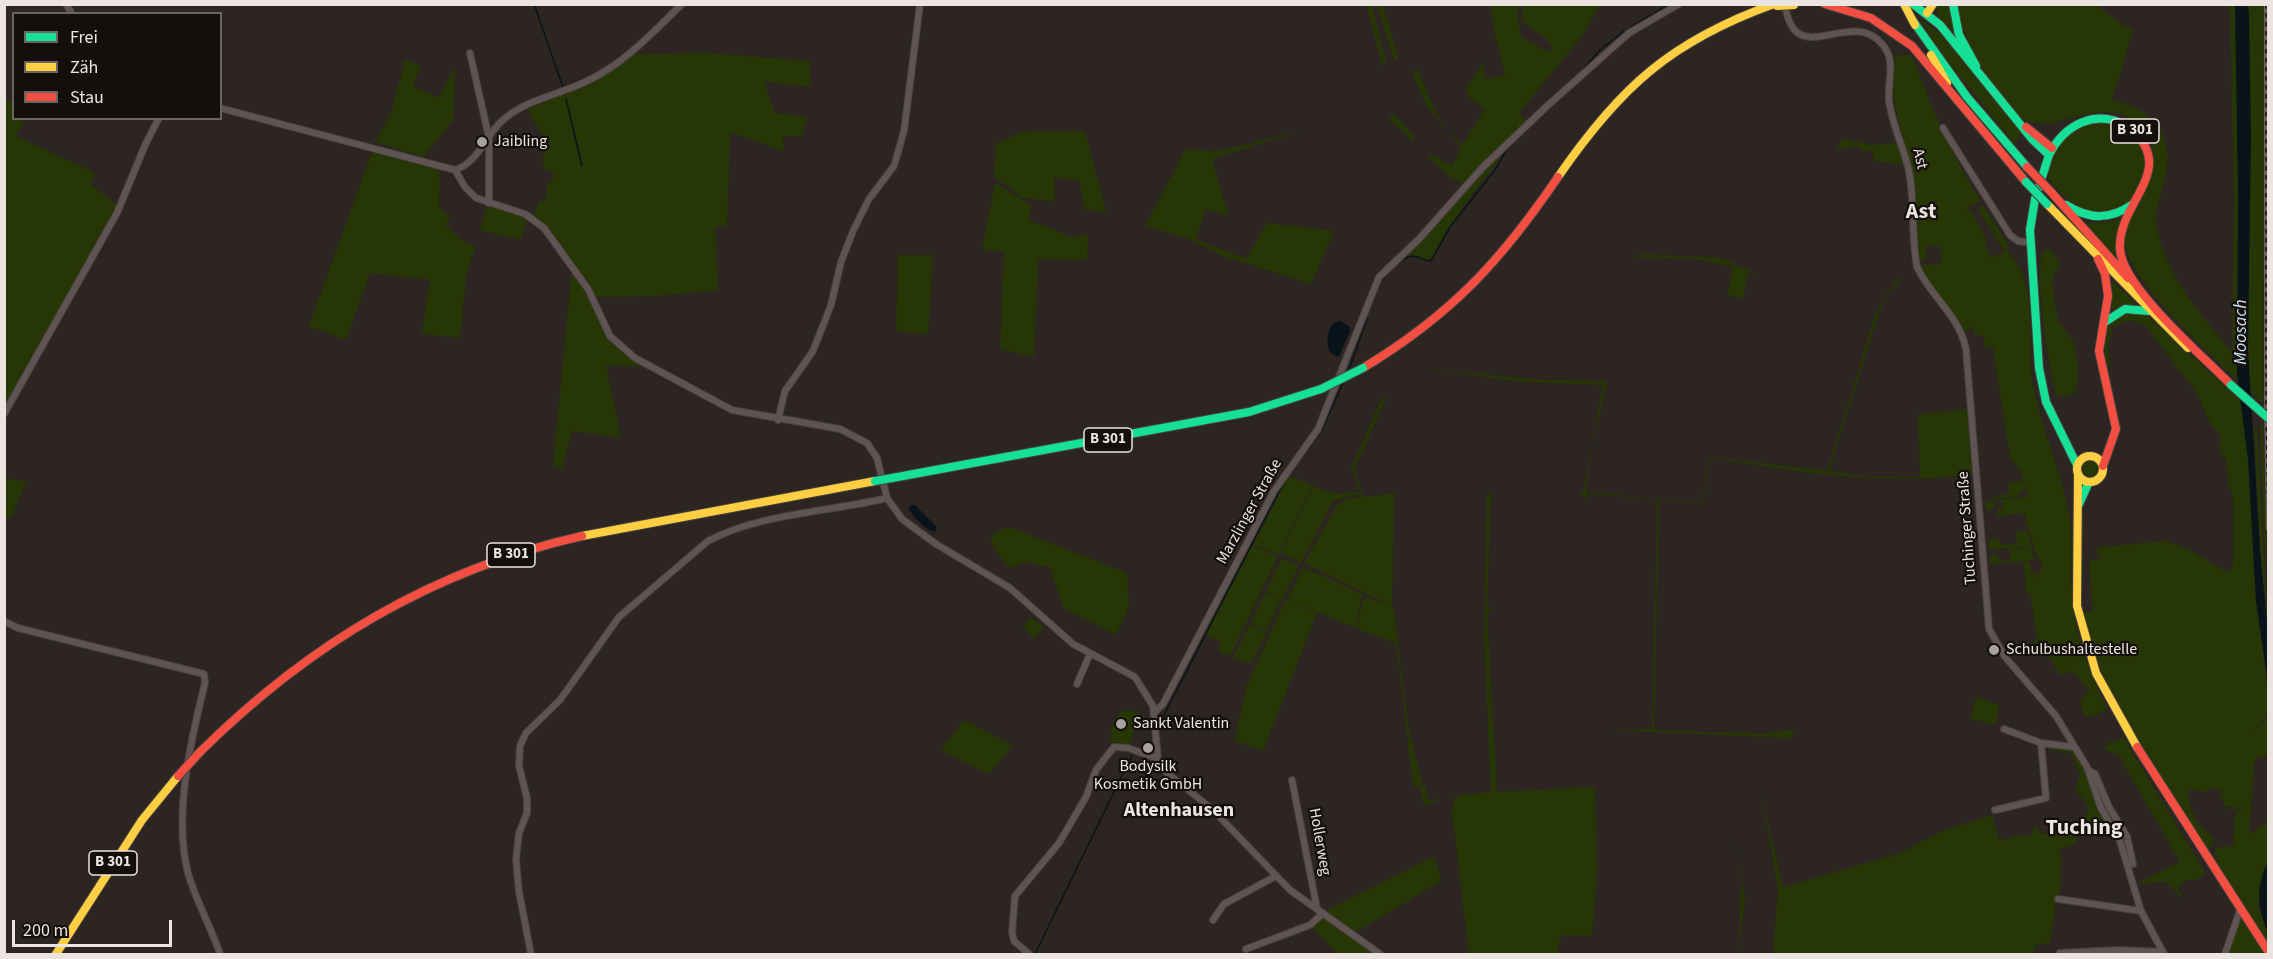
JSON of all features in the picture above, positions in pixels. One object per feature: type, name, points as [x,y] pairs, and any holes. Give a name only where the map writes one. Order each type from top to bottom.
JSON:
[{"type":"main road","name":"B 301","points":[[1825,4],[1856,12],[1899,35],[1921,55],[1953,92],[1986,136],[2098,259],[2149,311],[2268,418]]},
{"type":"main road","points":[[1904,4],[1912,19]]},
{"type":"main road","points":[[1912,4],[1927,13],[2036,143],[2051,151]]},
{"type":"main road","points":[[1927,13],[1933,4]]},
{"type":"main road","points":[[1953,4],[1959,34],[1978,72]]},
{"type":"main road","name":"B 301","points":[[56,954],[142,820],[178,776],[230,721],[277,680],[346,631],[409,597],[487,563],[536,548],[618,528],[1226,417],[1273,406],[1321,389],[1363,368],[1419,332],[1475,284],[1518,234],[1595,127],[1635,82],[1687,42],[1728,21],[1763,8],[1796,5]]},
{"type":"main road","name":"B 301","points":[[1912,19],[1953,92]]},
{"type":"main road","name":"B 301","points":[[1912,19],[1967,97],[2027,167],[2136,287],[2231,385]]},
{"type":"main road","name":"B 301","points":[[2039,136],[2061,133],[2076,124],[2099,119],[2118,122],[2134,130],[2145,146],[2149,164],[2145,185],[2122,228],[2119,244],[2124,267],[2136,287]]},
{"type":"main road","points":[[2021,124],[2039,136],[2051,151]]},
{"type":"main road","points":[[2061,133],[2051,151],[2033,207],[2031,243],[2039,368],[2046,402],[2077,465],[2079,504],[2077,606],[2096,673],[2132,739],[2268,951]]},
{"type":"main road","name":"B 301","points":[[2058,201],[2079,214],[2096,218],[2115,216],[2133,204]]},
{"type":"main road","name":"B 301","points":[[2098,259],[2108,287],[2099,351],[2116,419],[2113,443],[2103,466]]},
{"type":"main road","points":[[2103,325],[2119,310],[2128,307],[2149,311]]},
{"type":"main road","points":[[2063,437],[2103,466],[2101,476],[2089,482],[2079,504]]},
{"type":"main road","points":[[2077,465],[2113,443]]},
{"type":"main road","points":[[2078,476],[2089,482]]},
{"type":"street","points":[[455,170],[469,162],[499,124],[520,109],[584,83],[612,67],[682,4]]},
{"type":"street","points":[[778,420],[785,391],[813,351],[831,305],[841,262],[853,231],[869,199],[894,166],[904,131],[920,4]]},
{"type":"street","name":"Marzlinger Straße","points":[[1155,712],[1163,704],[1280,480],[1318,429],[1373,288],[1381,274],[1414,244],[1483,167],[1613,46],[1629,33],[1679,4]]},
{"type":"street","name":"Ast","points":[[1779,5],[1790,27],[1800,35],[1814,38],[1850,30],[1863,31],[1882,43],[1890,59],[1889,102],[1909,170],[1917,267]]},
{"type":"street","points":[[470,53],[489,138],[489,203]]},
{"type":"street","points":[[222,109],[455,170],[468,191],[479,199],[525,214],[548,232],[588,289],[608,333],[625,351],[658,372],[732,410],[778,420],[840,429],[854,434],[867,443],[877,458],[887,498],[902,519],[928,539],[1005,584],[1059,633],[1090,654],[1135,677],[1149,695],[1155,712],[1158,759],[1167,773],[1212,809],[1276,876],[1380,954]]},
{"type":"street","points":[[486,118],[499,124]]},
{"type":"street","points":[[4,414],[117,213],[158,120]]},
{"type":"street","points":[[1943,128],[2010,235],[2018,241],[2031,243]]},
{"type":"street","name":"Tuchinger Straße","points":[[1917,267],[1928,288],[1957,323],[1966,350],[1990,633],[2005,657],[2056,716],[2089,771],[2101,808],[2120,841],[2141,911],[2163,953]]},
{"type":"street","points":[[531,954],[519,892],[516,859],[519,833],[527,813],[527,798],[519,766],[520,746],[526,733],[560,700],[619,617],[708,541],[725,531],[759,522],[887,498]]},
{"type":"street","points":[[4,621],[18,628],[204,674],[206,683],[191,739],[184,806],[185,856],[191,883],[220,954]]},
{"type":"street","points":[[1077,684],[1090,654]]},
{"type":"street","points":[[2004,729],[2041,743],[2074,747]]},
{"type":"street","points":[[1995,810],[2046,798],[2041,743]]},
{"type":"street","points":[[1029,954],[1014,940],[1012,932],[1015,896],[1059,843],[1086,797],[1096,770],[1114,747],[1128,748],[1158,759]]},
{"type":"street","name":"Tuchinger Straße","points":[[2089,771],[2095,774],[2109,807],[2127,836],[2133,864]]},
{"type":"street","name":"Hollerweg","points":[[1292,780],[1320,911]]},
{"type":"street","points":[[1213,920],[1224,904],[1276,876]]},
{"type":"street","points":[[2058,900],[2141,911]]},
{"type":"street","points":[[2225,954],[2233,937],[2236,916],[2240,910]]},
{"type":"street","points":[[1246,949],[1310,925],[1320,911]]},
{"type":"street","points":[[2060,953],[2116,950],[2163,953]]},
{"type":"green space","points":[[1367,5],[1372,5],[1386,63],[1382,66]]},
{"type":"green space","points":[[1377,5],[1383,5],[1399,60],[1394,60]]},
{"type":"green space","points":[[1491,5],[1519,5],[1517,14],[1521,37],[1549,52],[1553,49],[1546,39],[1522,21],[1523,5],[1600,5],[1582,36],[1519,113],[1527,122],[1463,183],[1452,178],[1426,156],[1434,156],[1452,166],[1461,148],[1427,106],[1412,72],[1418,70],[1430,101],[1441,121],[1447,130],[1463,144],[1485,109],[1469,97],[1466,89],[1483,62],[1485,79],[1505,75],[1494,31]]},
{"type":"green space","points":[[1938,5],[1949,5],[1956,36],[1937,16]]},
{"type":"green space","points":[[1957,5],[2095,5],[2133,31],[2112,100],[2141,111],[2159,128],[2165,139],[2167,166],[2156,219],[2163,249],[2170,266],[2188,296],[2232,352],[2234,201],[2230,5],[2264,5],[2263,403],[2185,330],[2146,285],[2133,265],[2126,248],[2126,233],[2151,174],[2154,159],[2151,144],[2142,128],[2129,118],[2114,113],[2100,112],[2042,124],[2029,122],[2022,118],[2013,110],[1982,67],[1969,44]]},
{"type":"green space","points":[[1919,18],[1941,34],[2022,132],[2015,144],[1941,53]]},
{"type":"green space","points":[[707,53],[810,61],[811,87],[764,81],[775,113],[807,117],[802,136],[783,136],[784,151],[730,132],[727,226],[715,227],[718,290],[657,296],[595,297],[553,233],[534,215],[539,201],[546,201],[547,184],[554,178],[553,172],[543,169],[544,138],[527,109],[586,86],[635,54]]},
{"type":"green space","points":[[1911,55],[1915,62],[1944,134],[1981,201],[1966,208],[1974,215],[1987,241],[1985,245],[1991,258],[2007,251],[2017,263],[2024,278],[2030,311],[2031,363],[2035,395],[2069,514],[2071,586],[2076,625],[2089,668],[2107,709],[2095,716],[2084,716],[2080,700],[2090,691],[2072,671],[2060,675],[2051,659],[2032,649],[2037,637],[2030,594],[2036,593],[2025,593],[2026,579],[2023,562],[2030,562],[2031,573],[2038,573],[2038,578],[2033,579],[2038,579],[2042,561],[2036,555],[2024,513],[1997,516],[1997,510],[2003,509],[2002,502],[1993,503],[1994,509],[1986,510],[1985,502],[2020,498],[2022,506],[2021,498],[2028,496],[2020,470],[2010,458],[1993,347],[1985,348],[1984,336],[1975,334],[1972,326],[1965,333],[1922,274],[1920,265],[1941,264],[1940,247],[1926,246],[1927,259],[1920,261],[1913,177],[1891,90],[1895,57]]},
{"type":"green space","points":[[405,60],[421,66],[413,86],[438,98],[455,67],[453,121],[423,157],[375,142],[391,113]]},
{"type":"green space","points":[[4,99],[12,102],[12,120],[24,120],[16,136],[95,173],[91,185],[118,206],[4,409]]},
{"type":"green space","points":[[1394,114],[1414,137],[1415,144],[1388,117]]},
{"type":"green space","points":[[2100,122],[2123,127],[2138,138],[2145,154],[2145,171],[2139,188],[2128,202],[2113,212],[2094,214],[2074,205],[2048,178],[2053,155],[2063,139],[2078,128]]},
{"type":"green space","points":[[1305,130],[1212,159],[1229,217],[1206,209],[1196,239],[1246,259],[1267,223],[1334,231],[1311,284],[1223,256],[1189,239],[1145,226],[1185,150],[1219,151]]},
{"type":"green space","points":[[1085,131],[1106,212],[1085,209],[1079,180],[1054,177],[1055,201],[1023,198],[994,176],[996,144],[1021,132]]},
{"type":"green space","points":[[1843,138],[1870,145],[1898,143],[1904,164],[1874,161],[1872,149],[1864,152],[1856,146],[1836,150]]},
{"type":"green space","points":[[372,152],[440,169],[439,207],[450,217],[446,225],[460,239],[475,247],[466,277],[460,338],[422,334],[430,280],[370,273],[346,340],[309,326]]},
{"type":"green space","points":[[1503,152],[1457,215],[1431,258],[1429,260],[1407,254],[1475,178]]},
{"type":"green space","points":[[995,183],[1031,205],[1029,220],[1072,237],[1088,234],[1087,260],[1038,259],[1034,357],[1000,349],[1004,252],[982,249]]},
{"type":"green space","points":[[487,204],[528,216],[521,240],[480,230]]},
{"type":"green space","points":[[1982,206],[2010,248],[2004,251],[1977,208]]},
{"type":"green space","points":[[2121,216],[2115,246],[2118,260],[2083,224],[2113,221]]},
{"type":"green space","points":[[2048,248],[2060,263],[2052,280],[2058,320],[2075,345],[2077,357],[2078,377],[2075,392],[2064,397],[2057,396],[2041,302],[2040,266],[2042,253]]},
{"type":"green space","points":[[1640,254],[1716,258],[1733,262],[1734,265],[1759,274],[1748,273],[1743,298],[1746,299],[1727,295],[1733,266],[1693,259],[1635,257]]},
{"type":"green space","points":[[898,255],[933,255],[928,334],[896,331]]},
{"type":"green space","points":[[572,268],[611,335],[631,357],[645,367],[606,365],[621,438],[572,431],[562,469],[553,466]]},
{"type":"green space","points":[[1903,277],[1889,293],[1879,313],[1829,471],[1863,476],[1920,477],[1918,415],[1967,409],[1972,474],[1906,479],[1840,476],[1710,458],[1703,504],[1659,500],[1654,730],[1768,734],[1795,729],[1790,738],[1606,730],[1652,729],[1657,506],[1656,499],[1587,494],[1585,506],[1585,497],[1579,493],[1583,493],[1603,385],[1514,381],[1421,368],[1528,379],[1605,382],[1607,384],[1592,445],[1586,492],[1702,503],[1709,457],[1827,471],[1876,313],[1896,279]]},
{"type":"green space","points":[[2112,281],[2133,301],[2133,304],[2112,309]]},
{"type":"green space","points":[[2125,311],[2147,315],[2241,401],[2250,475],[2256,599],[2268,699],[2268,714],[2252,733],[2268,718],[2268,756],[2258,757],[2254,764],[2249,835],[2268,821],[2268,862],[2263,872],[2258,906],[2268,932],[2268,946],[2227,883],[2216,857],[2215,848],[2233,846],[2235,813],[2242,808],[2242,803],[2237,810],[2222,809],[2237,807],[2224,806],[2224,799],[2220,799],[2221,790],[2209,788],[2208,792],[2189,789],[2189,803],[2195,817],[2199,824],[2215,838],[2210,848],[2204,846],[2124,721],[2100,674],[2083,616],[2085,612],[2093,612],[2089,565],[2091,561],[2101,557],[2096,549],[2101,547],[2166,541],[2188,549],[2225,571],[2230,570],[2233,566],[2233,498],[2229,486],[2226,459],[2220,454],[2220,436],[2211,425],[2196,392],[2145,325],[2128,320],[2112,327],[2108,350],[2111,368],[2108,366],[2105,342],[2108,328]]},
{"type":"green space","points":[[1388,394],[1354,470],[1363,493],[1333,501],[1301,563],[1281,553],[1313,486],[1334,494],[1360,492],[1351,469],[1380,402]]},
{"type":"green space","points":[[2260,423],[2263,425],[2268,584],[2264,533]]},
{"type":"green space","points":[[2254,429],[2257,429],[2268,632],[2260,551]]},
{"type":"green space","points":[[2089,459],[2096,462],[2099,469],[2096,476],[2089,479],[2082,476],[2079,469],[2082,462]]},
{"type":"green space","points":[[1289,476],[1312,485],[1279,555],[1253,544]]},
{"type":"green space","points":[[5,478],[26,482],[11,518],[5,518]]},
{"type":"green space","points":[[2023,481],[2024,491],[2018,493],[2019,497],[1994,499],[1993,496],[2009,494],[2008,483]]},
{"type":"green space","points":[[1394,493],[1392,606],[1304,563],[1338,504],[1347,499]]},
{"type":"green space","points":[[1487,494],[1491,494],[1487,606],[1492,608],[1487,613],[1497,792],[1595,787],[1597,874],[1592,936],[1563,935],[1559,939],[1558,954],[1469,954],[1452,811],[1454,799],[1460,795],[1491,792],[1484,635]]},
{"type":"green space","points":[[1005,528],[1012,528],[1127,573],[1129,607],[1116,635],[1063,608],[1051,569],[1045,565],[1041,567],[1027,563],[1013,568],[1006,563],[996,549],[991,536]]},
{"type":"green space","points":[[2028,531],[2031,546],[1989,550],[1988,540],[1999,539],[2000,545],[2017,543],[2016,532]]},
{"type":"green space","points":[[1252,545],[1278,557],[1230,656],[1218,651],[1221,642],[1205,634]]},
{"type":"green space","points":[[2031,547],[2034,560],[1991,564],[1990,555],[1998,554],[1999,561],[2010,561],[2010,549]]},
{"type":"green space","points":[[1282,558],[1299,565],[1282,600],[1266,591]]},
{"type":"green space","points":[[1303,567],[1362,594],[1356,628],[1287,600]]},
{"type":"green space","points":[[1265,592],[1281,600],[1266,631],[1251,623]]},
{"type":"green space","points":[[1364,597],[1393,606],[1409,730],[1428,800],[1438,799],[1438,801],[1424,805],[1420,788],[1413,785],[1396,643],[1357,629]]},
{"type":"green space","points":[[1285,600],[1317,613],[1263,751],[1236,741],[1236,734],[1247,685]]},
{"type":"green space","points":[[1031,617],[1044,628],[1034,639],[1023,627]]},
{"type":"green space","points":[[1250,624],[1266,633],[1251,664],[1233,658]]},
{"type":"green space","points":[[1977,696],[1999,706],[1996,725],[1970,719]]},
{"type":"green space","points":[[1125,710],[1139,712],[1130,746],[1111,742],[1114,723],[1118,715]]},
{"type":"green space","points":[[964,720],[1013,746],[989,774],[941,750]]},
{"type":"green space","points":[[2124,738],[2206,874],[2195,880],[2184,880],[2183,885],[2179,885],[2178,891],[2183,895],[2182,898],[2166,882],[2138,883],[2180,862],[2118,754],[2103,749],[2110,742]]},
{"type":"green space","points":[[2049,746],[2073,750],[2083,763],[2108,829],[2075,838],[2076,843],[2057,850],[2061,853],[2060,896],[2057,896],[2050,943],[2034,946],[2034,954],[1773,954],[1778,889],[1761,793],[1783,887],[1898,854],[1945,830],[1992,815],[1999,841],[2020,835],[2029,837],[2035,826],[2042,834],[2067,827],[2085,817],[2088,809],[2076,789],[2080,775],[2072,754],[2047,749]]},
{"type":"green space","points":[[1734,842],[1745,898],[1738,954],[1741,882]]},
{"type":"green space","points":[[1435,856],[1441,881],[1356,932],[1325,911]]},
{"type":"green space","points":[[2241,916],[2268,954],[2227,954],[2236,932],[2237,919]]},
{"type":"green space","points":[[1324,917],[1375,954],[1338,954],[1312,927]]},
{"type":"water","name":"Moosach","points":[[2235,5],[2248,5],[2249,14],[2251,136],[2248,349],[2260,551],[2268,632],[2268,684],[2256,600],[2248,460],[2237,374],[2238,194]]},
{"type":"water","points":[[1340,321],[1350,327],[1350,331],[1339,357],[1330,352],[1327,343],[1333,323]]},
{"type":"water","points":[[915,505],[937,527],[935,532],[923,526],[908,508]]},
{"type":"water","points":[[2268,862],[2268,932],[2259,897],[2261,879]]},
{"type":"waterway","points":[[534,4],[563,87]]},
{"type":"waterway","points":[[1631,27],[1670,4]]},
{"type":"waterway","points":[[1582,71],[1600,50],[1624,31]]},
{"type":"waterway","points":[[566,99],[582,166]]},
{"type":"waterway","points":[[1379,285],[1393,268],[1407,257],[1414,256],[1431,261],[1450,227],[1497,167],[1507,149],[1527,129]]},
{"type":"waterway","points":[[1349,370],[1367,319]]},
{"type":"waterway","points":[[1293,469],[1322,430],[1343,383]]},
{"type":"waterway","points":[[1162,719],[1284,482]]},
{"type":"waterway","points":[[1035,954],[1133,753]]},
{"type":"railway","points":[[2266,4],[2268,529]]},
{"type":"traffic: fast","points":[[1913,4],[1940,25],[2032,139],[2049,155],[2063,135],[2082,122],[2103,119],[2127,126]]},
{"type":"traffic: fast","points":[[1953,4],[1959,35],[1976,66]]},
{"type":"traffic: fast","points":[[1913,21],[1967,97],[2027,167]]},
{"type":"traffic: fast","points":[[2049,155],[2035,199],[2030,230],[2039,368],[2046,402],[2077,465]]},
{"type":"traffic: fast","points":[[2026,182],[2047,204]]},
{"type":"traffic: fast","points":[[2066,205],[2083,213],[2100,216],[2116,213],[2133,204]]},
{"type":"traffic: fast","points":[[2105,322],[2125,309],[2149,311]]},
{"type":"traffic: fast","points":[[1321,389],[1363,368]]},
{"type":"traffic: fast","points":[[2231,385],[2268,418]]},
{"type":"traffic: fast","points":[[892,478],[1249,412],[1321,389]]},
{"type":"traffic: fast","points":[[875,481],[892,478]]},
{"type":"traffic: fast","points":[[2079,504],[2089,482]]},
{"type":"traffic: slow","points":[[1558,177],[1603,117],[1626,92],[1651,71],[1677,51],[1706,34],[1774,4]]},
{"type":"traffic: slow","points":[[1904,4],[1915,25]]},
{"type":"traffic: slow","points":[[1927,13],[1933,4]]},
{"type":"traffic: slow","points":[[1777,6],[1794,5]]},
{"type":"traffic: slow","points":[[1931,55],[1947,83]]},
{"type":"traffic: slow","points":[[2047,204],[2188,348]]},
{"type":"traffic: slow","points":[[2090,456],[2099,460],[2103,469],[2099,478],[2090,482],[2081,478],[2077,469],[2081,460],[2090,456]]},
{"type":"traffic: slow","points":[[2078,476],[2077,606],[2096,673],[2137,747]]},
{"type":"traffic: slow","points":[[582,536],[875,481]]},
{"type":"traffic: slow","points":[[56,954],[142,820],[178,776]]},
{"type":"traffic: jam","points":[[1825,4],[1871,18],[1912,46],[2026,182]]},
{"type":"traffic: jam","points":[[2127,126],[2142,142],[2149,157],[2148,171],[2143,186],[2122,232],[2120,249],[2124,265],[2149,301],[2231,385]]},
{"type":"traffic: jam","points":[[2026,127],[2052,148]]},
{"type":"traffic: jam","points":[[2027,167],[2051,192]]},
{"type":"traffic: jam","points":[[1363,368],[1423,328],[1472,284],[1516,235],[1558,177]]},
{"type":"traffic: jam","points":[[2051,192],[2128,278]]},
{"type":"traffic: jam","points":[[2098,259],[2105,274],[2108,296],[2099,351],[2116,429],[2103,466]]},
{"type":"traffic: jam","points":[[200,752],[285,677],[329,645],[376,616],[474,569],[582,536]]},
{"type":"traffic: jam","points":[[2137,747],[2268,951]]},
{"type":"traffic: jam","points":[[178,776],[200,752]]},
{"type":"place","name":"Jaibling","points":[[482,142]]},
{"type":"place","name":"Schulbushaltestelle","points":[[1994,650]]},
{"type":"place","name":"Sankt Valentin","points":[[1121,724]]},
{"type":"place","name":"Bodysilk Kosmetik GmbH","points":[[1148,748]]},
{"type":"district","name":"Ast","points":[[1921,213]]},
{"type":"district","name":"Altenhausen","points":[[1179,812]]},
{"type":"district","name":"Tuching","points":[[2084,829]]}]
